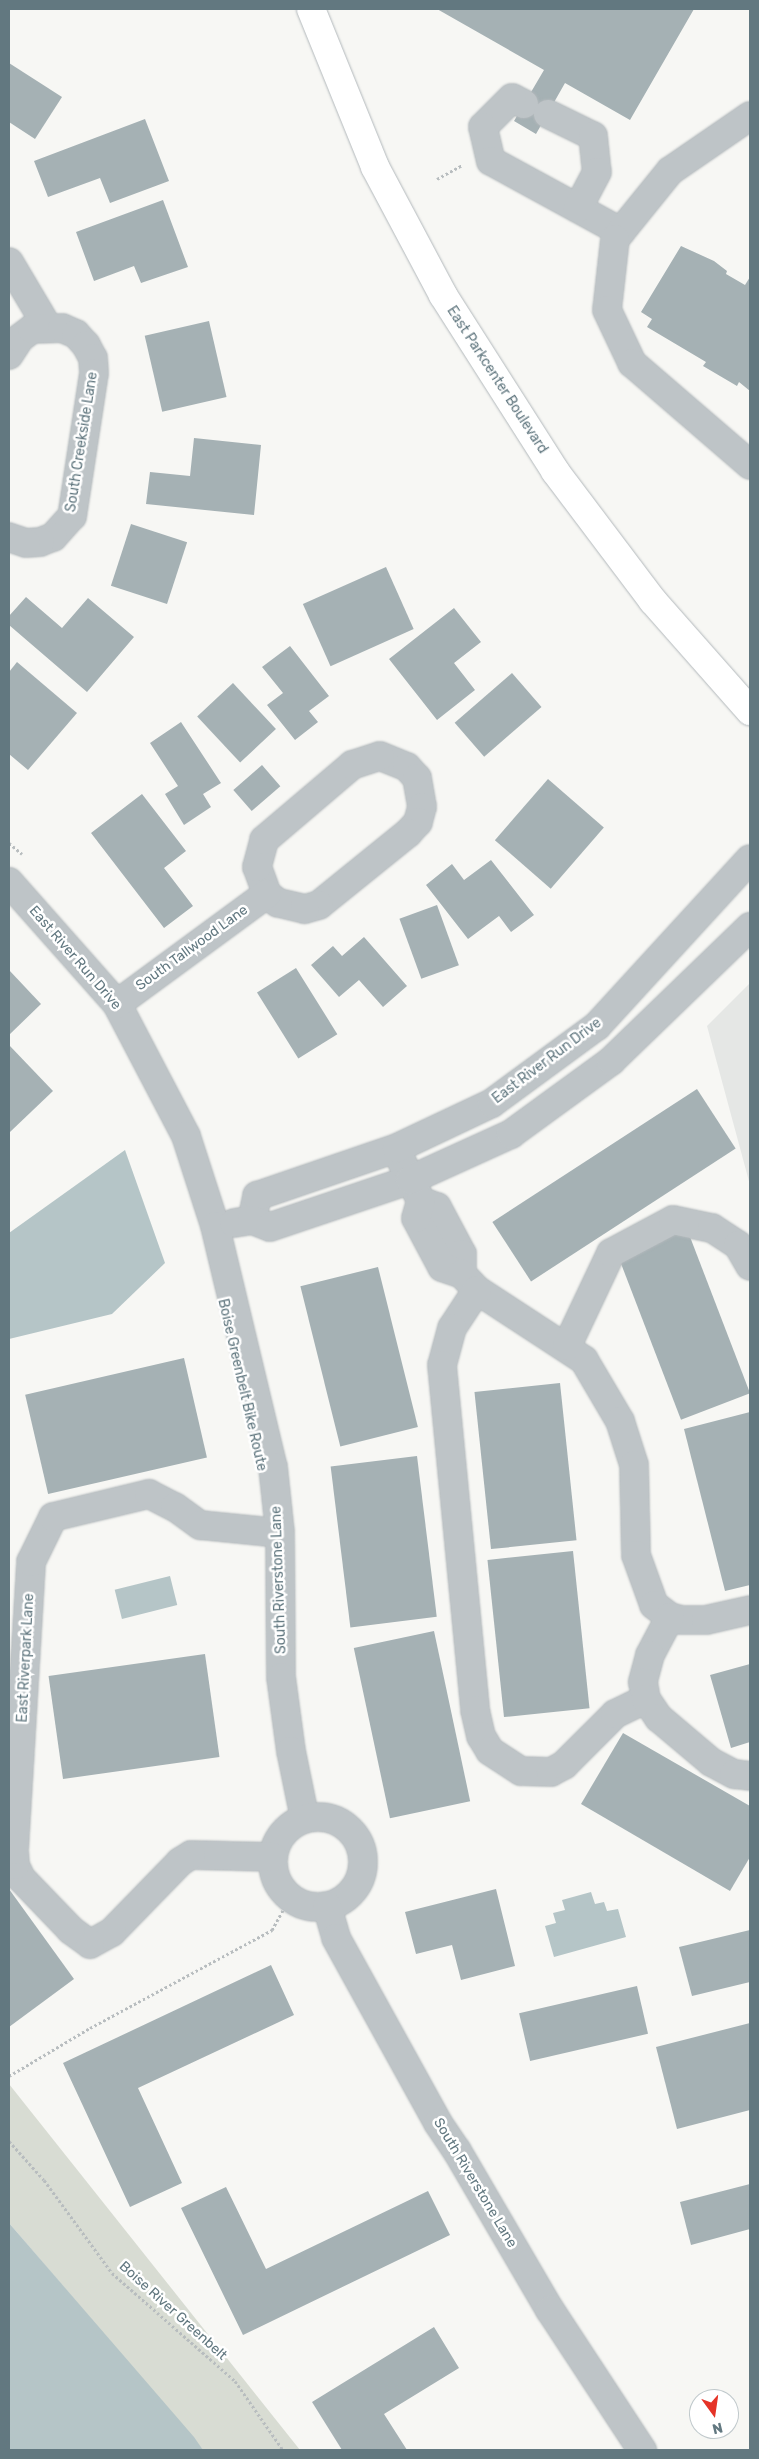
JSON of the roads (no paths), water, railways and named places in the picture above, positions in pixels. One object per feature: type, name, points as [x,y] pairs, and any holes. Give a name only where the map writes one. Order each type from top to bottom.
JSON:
[{"type":"main road","name":"East Parkcenter Boulevard","points":[[311,9],[375,167],[443,295],[555,471],[654,601],[750,711]]},
{"type":"street","points":[[578,208],[597,172],[593,136],[512,98],[483,127],[491,161],[621,232]]},
{"type":"street","points":[[750,116],[670,171],[615,239],[607,310],[632,363],[750,465]]},
{"type":"street","points":[[9,262],[47,326],[32,330],[20,338],[9,355]]},
{"type":"street","name":"South Creekside Lane","points":[[10,540],[26,543],[54,537],[72,516],[94,373],[93,358],[76,334],[62,328],[47,326]]},
{"type":"street","points":[[380,756],[401,763],[417,778],[422,808],[418,822],[408,833],[320,905],[306,909],[291,908],[267,894],[257,867],[264,840],[352,765],[380,756]]},
{"type":"street","name":"East River Run Drive","points":[[252,1220],[257,1196],[397,1148],[492,1103],[597,1026],[750,859]]},
{"type":"street","name":"East River Run Drive","points":[[9,882],[117,1004],[186,1136],[215,1226]]},
{"type":"street","name":"South Tallwood Lane","points":[[117,1004],[267,894]]},
{"type":"street","points":[[215,1226],[252,1220],[270,1227],[415,1190],[511,1134],[611,1061],[750,927]]},
{"type":"street","points":[[397,1148],[415,1190],[416,1218],[442,1267],[470,1282],[567,1346],[584,1360],[620,1421],[634,1465],[636,1555],[642,1577],[654,1605],[670,1617],[706,1620],[750,1610]]},
{"type":"street","points":[[567,1346],[612,1253],[673,1220],[712,1228],[738,1245],[750,1266]]},
{"type":"street","name":"South Riverstone Lane","points":[[215,1226],[258,1395],[273,1467],[280,1533],[281,1677],[291,1751],[305,1819]]},
{"type":"street","points":[[470,1282],[452,1328],[442,1365],[475,1710],[481,1736],[490,1751],[521,1771],[551,1772],[564,1766],[615,1714],[646,1700]]},
{"type":"street","name":"East Riverpark Lane","points":[[269,1857],[191,1855],[180,1862],[112,1932],[90,1944],[71,1930],[21,1878],[15,1865],[14,1850],[31,1562],[53,1517],[100,1503],[149,1494],[175,1507],[200,1525],[280,1533]]},
{"type":"street","points":[[670,1617],[650,1655],[643,1682],[646,1700],[659,1718],[711,1762],[734,1774],[750,1776]]},
{"type":"street","points":[[325,1817],[339,1822],[359,1842],[364,1856],[363,1871],[357,1885],[348,1897],[327,1906],[304,1906],[288,1902],[277,1880],[269,1857],[286,1831],[305,1819],[325,1817]]},
{"type":"street","name":"South Riverstone Lane","points":[[327,1906],[336,1938],[438,2123],[457,2151],[550,2310],[642,2450]]}]
